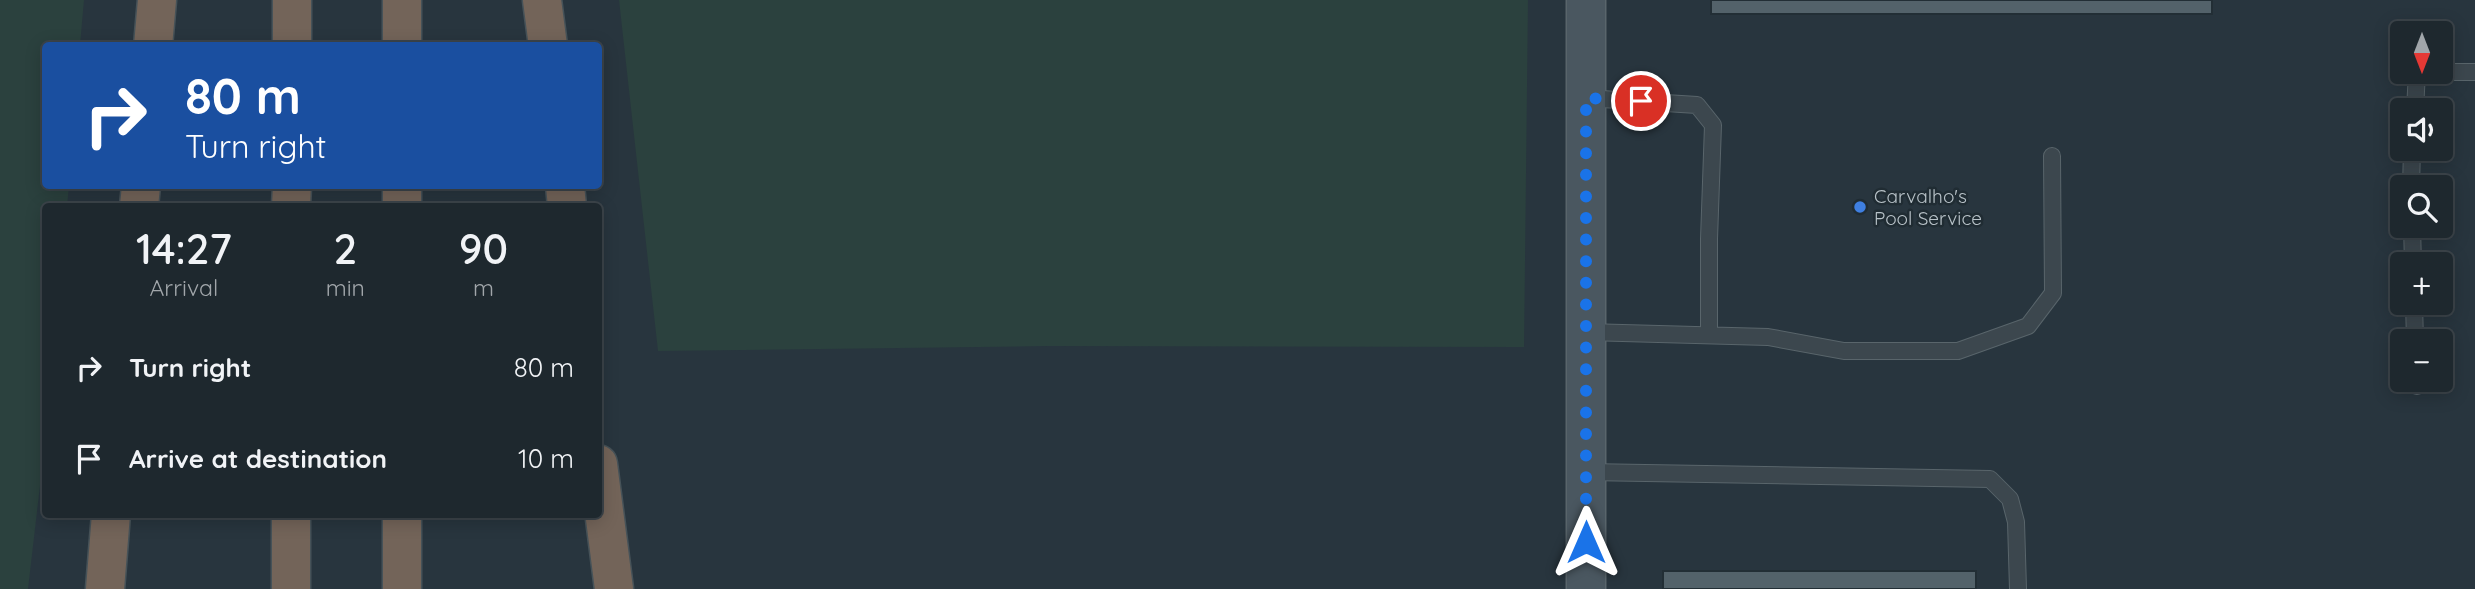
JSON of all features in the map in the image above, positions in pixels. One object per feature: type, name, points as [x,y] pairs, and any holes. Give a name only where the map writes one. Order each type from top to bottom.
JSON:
[{"type":"highway","points":[[153,42],[157,0]]},
{"type":"highway","points":[[292,0],[292,42]]},
{"type":"highway","points":[[402,0],[402,42]]},
{"type":"highway","points":[[542,0],[547,42]]},
{"type":"highway","points":[[602,495],[614,589]]},
{"type":"highway","points":[[105,589],[111,518]]},
{"type":"highway","points":[[291,518],[291,589]]},
{"type":"highway","points":[[402,518],[402,589]]},
{"type":"main road","points":[[1586,0],[1586,589]]},
{"type":"lane","points":[[2416,98],[2417,72],[2475,72]]},
{"type":"lane","points":[[1586,98],[1697,105],[1713,125],[1709,334]]},
{"type":"lane","points":[[1586,332],[1768,337],[1844,351],[1958,351],[2028,326],[2053,293],[2052,156]]},
{"type":"lane","points":[[1586,472],[1990,479],[2010,499],[2013,510],[2016,522],[2018,589]]},
{"type":"green space","points":[[0,0],[84,0],[80,42],[42,42],[42,189],[69,189],[67,203],[42,203],[42,468],[28,589],[0,589]]},
{"type":"green space","points":[[619,0],[1528,0],[1524,347],[1049,346],[658,351]]},
{"type":"building","points":[[1711,0],[2212,0],[2212,14],[1711,14]]},
{"type":"building","points":[[1663,571],[1976,571],[1976,589],[1663,589]]},
{"type":"place","name":"Carvalho's Pool Service","points":[[1860,207]]},
{"type":"route","points":[[1586,542],[1586,98],[1641,101]]}]
